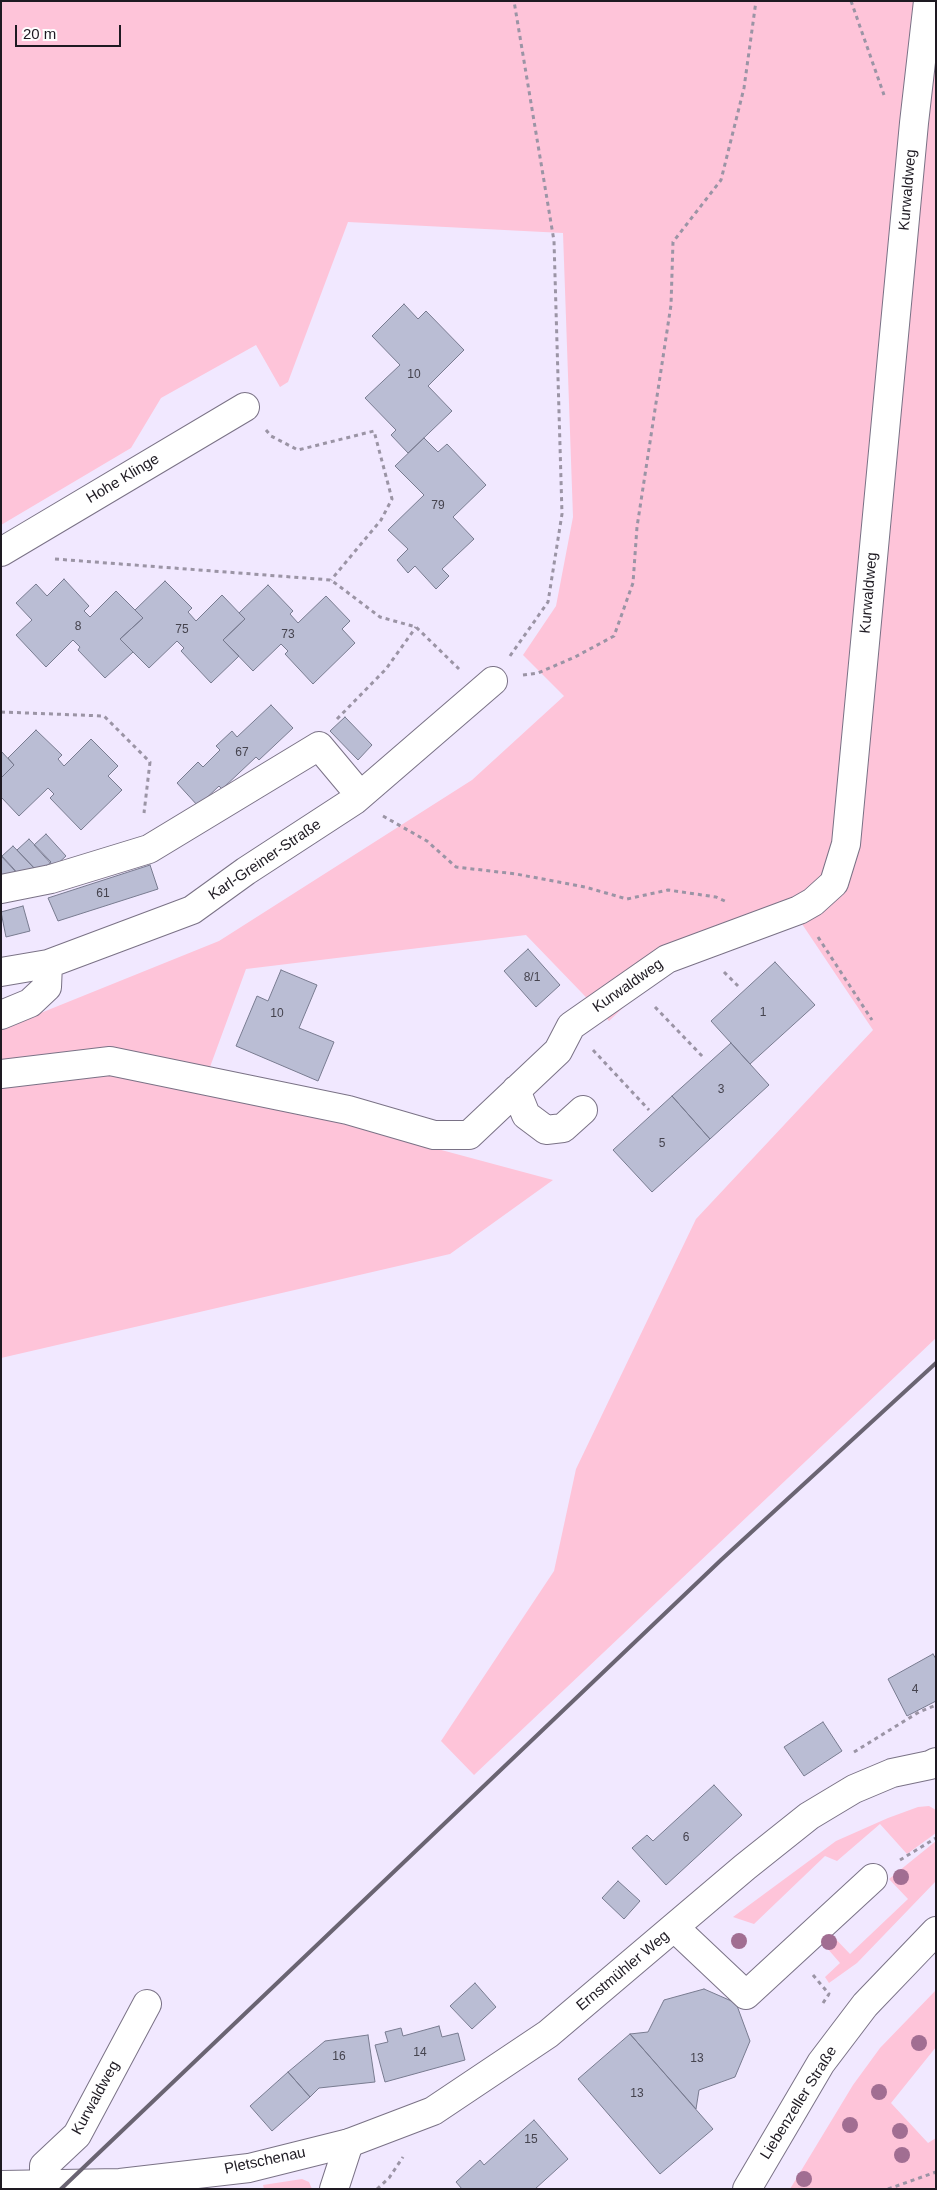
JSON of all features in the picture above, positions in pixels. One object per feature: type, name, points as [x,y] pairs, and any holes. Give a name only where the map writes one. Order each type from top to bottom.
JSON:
[{"type":"street","name":"Kurwaldweg","points":[[571,1026],[667,959],[799,910],[813,902],[834,883],[846,844],[914,123],[928,1]]},
{"type":"street","name":"Hohe Klinge","points":[[1,552],[244,407]]},
{"type":"street","name":"Karl-Greiner-Straße","points":[[1,972],[48,964],[192,910],[357,797],[493,681]]},
{"type":"street","points":[[1,888],[52,879],[150,849],[319,746],[357,797]]},
{"type":"street","points":[[1,1016],[30,1003],[47,987],[48,964]]},
{"type":"street","points":[[1,1074],[110,1061],[348,1110],[434,1135],[469,1134],[558,1051],[571,1026]]},
{"type":"street","points":[[516,1090],[526,1115],[546,1130],[564,1128],[583,1110]]},
{"type":"street","name":"Ernstmühler Weg","points":[[349,2143],[440,2106],[548,2034],[745,1867],[810,1816],[854,1789],[892,1773],[934,1765]]},
{"type":"street","points":[[675,1928],[746,1995],[873,1878]]},
{"type":"street","name":"Liebenzeller Straße","points":[[747,2189],[821,2063],[865,2004],[936,1932]]},
{"type":"street","name":"Kurwaldweg","points":[[44,2186],[44,2166],[77,2135],[147,2004]]},
{"type":"street","points":[[334,2189],[349,2143]]},
{"type":"street","name":"Pletschenau","points":[[1,2184],[44,2186],[120,2183],[249,2168],[349,2143]]},
{"type":"path","points":[[493,681],[548,602],[562,514],[554,241],[514,1]]},
{"type":"path","points":[[493,681],[538,673],[575,657],[614,636],[633,583],[637,527],[671,305],[673,242],[721,180],[744,88],[756,1]]},
{"type":"path","points":[[851,1],[889,110],[914,123]]},
{"type":"path","points":[[298,450],[374,430],[392,499],[381,520],[331,580]]},
{"type":"path","points":[[59,560],[331,580],[380,617],[416,627],[465,675]]},
{"type":"path","points":[[319,746],[325,731],[386,669],[416,627]]},
{"type":"path","points":[[1,712],[104,716],[150,762],[146,809],[142,818]]},
{"type":"path","points":[[357,797],[427,842],[456,867],[516,874],[585,887],[627,899],[668,890],[716,897],[768,921]]},
{"type":"path","points":[[799,910],[872,1020]]},
{"type":"path","points":[[632,983],[702,1057]]},
{"type":"path","points":[[571,1026],[649,1110]]},
{"type":"path","points":[[873,1878],[936,1838]]},
{"type":"path","points":[[888,2189],[936,2172]]},
{"type":"shaded area","points":[[1,1],[936,1],[936,1338],[474,1775],[441,1741],[554,1571],[576,1469],[696,1219],[873,1030],[798,918],[664,969],[609,1021],[526,935],[246,969],[203,1086],[553,1180],[450,1254],[1,1358],[1,1029],[219,941],[472,780],[564,696],[523,655],[556,606],[573,517],[563,233],[348,222],[288,382],[280,387],[256,345],[161,398],[131,448],[1,525]]},
{"type":"shaded area","points":[[929,1806],[936,1810],[936,1833],[907,1854],[880,1824],[837,1861],[825,1856],[754,1924],[733,1917],[836,1841],[888,1818],[918,1807]]},
{"type":"shaded area","points":[[936,1841],[936,1881],[857,1963],[829,1983],[825,1977],[840,1963],[820,1940],[829,1932],[850,1954],[908,1899],[889,1879]]},
{"type":"shaded area","points":[[936,1990],[936,2047],[891,2103],[928,2143],[936,2138],[936,2189],[790,2189],[853,2085],[880,2048]]},
{"type":"shaded area","points":[[302,2179],[309,2182],[312,2189],[264,2189],[263,2185]]},
{"type":"building","points":[[404,304],[418,319],[426,311],[464,350],[428,386],[452,411],[408,453],[391,435],[396,430],[365,398],[400,365],[372,336]]},
{"type":"building","points":[[424,438],[438,452],[447,444],[486,485],[453,517],[474,539],[442,569],[449,576],[436,589],[415,566],[408,573],[397,560],[408,549],[388,530],[424,495],[395,466]]},
{"type":"building","points":[[64,579],[89,606],[84,611],[90,617],[116,591],[143,618],[120,639],[133,652],[105,678],[78,650],[80,647],[73,640],[46,667],[16,635],[32,620],[16,603],[36,584],[47,596]]},
{"type":"building","points":[[165,581],[192,608],[188,612],[196,621],[222,595],[245,619],[223,640],[239,656],[211,683],[181,651],[184,648],[177,641],[149,668],[120,639],[143,618],[135,610]]},
{"type":"building","points":[[268,585],[293,611],[290,614],[298,623],[326,596],[350,621],[342,629],[355,643],[313,684],[285,654],[288,651],[281,644],[253,671],[223,640],[245,619],[239,613]]},
{"type":"building","points":[[271,705],[293,728],[259,760],[256,757],[222,789],[219,786],[198,806],[177,783],[198,762],[203,767],[220,750],[216,746],[232,731],[237,737]]},
{"type":"building","points":[[345,717],[372,745],[358,760],[330,731]]},
{"type":"building","points":[[36,730],[62,755],[58,759],[64,766],[91,739],[118,766],[108,776],[122,790],[81,830],[50,798],[54,794],[48,788],[19,816],[1,797],[1,778],[14,765],[8,758]]},
{"type":"building","points":[[1,751],[14,765],[1,778]]},
{"type":"building","points":[[46,834],[66,856],[54,867],[34,845]]},
{"type":"building","points":[[29,839],[51,862],[39,873],[17,850]]},
{"type":"building","points":[[13,846],[34,868],[23,879],[2,856]]},
{"type":"building","points":[[1,856],[16,872],[1,877]]},
{"type":"building","points":[[150,865],[158,889],[58,921],[48,898]]},
{"type":"building","points":[[23,906],[30,931],[6,937],[1,912]]},
{"type":"building","points":[[528,949],[560,985],[536,1007],[504,971]]},
{"type":"building","points":[[775,962],[815,1005],[750,1064],[711,1021]]},
{"type":"building","points":[[281,970],[317,985],[299,1028],[334,1042],[318,1081],[236,1046],[257,996],[268,1001]]},
{"type":"building","points":[[731,1043],[769,1085],[710,1139],[672,1096]]},
{"type":"building","points":[[672,1096],[710,1139],[652,1192],[613,1150]]},
{"type":"building","points":[[933,1654],[936,1659],[936,1701],[907,1716],[888,1679]]},
{"type":"building","points":[[823,1722],[842,1751],[804,1776],[784,1747]]},
{"type":"building","points":[[714,1785],[742,1815],[666,1885],[632,1848],[647,1835],[653,1841]]},
{"type":"building","points":[[618,1881],[640,1901],[624,1919],[602,1898]]},
{"type":"building","points":[[475,1983],[496,2007],[472,2029],[450,2006]]},
{"type":"building","points":[[704,1989],[736,2003],[750,2041],[735,2077],[699,2090],[696,2109],[630,2034],[648,2032],[664,2000]]},
{"type":"building","points":[[439,2026],[442,2037],[458,2033],[465,2060],[385,2082],[375,2045],[388,2042],[385,2032],[401,2028],[403,2036]]},
{"type":"building","points":[[630,2034],[713,2129],[660,2174],[578,2079]]},
{"type":"building","points":[[368,2035],[375,2082],[319,2088],[310,2097],[288,2072],[325,2041]]},
{"type":"building","points":[[288,2072],[310,2097],[272,2131],[250,2106]]},
{"type":"building","points":[[534,2120],[568,2159],[535,2189],[462,2189],[456,2182],[480,2160],[484,2165]]},
{"type":"railway","points":[[61,2189],[721,1560],[936,1363]]}]
